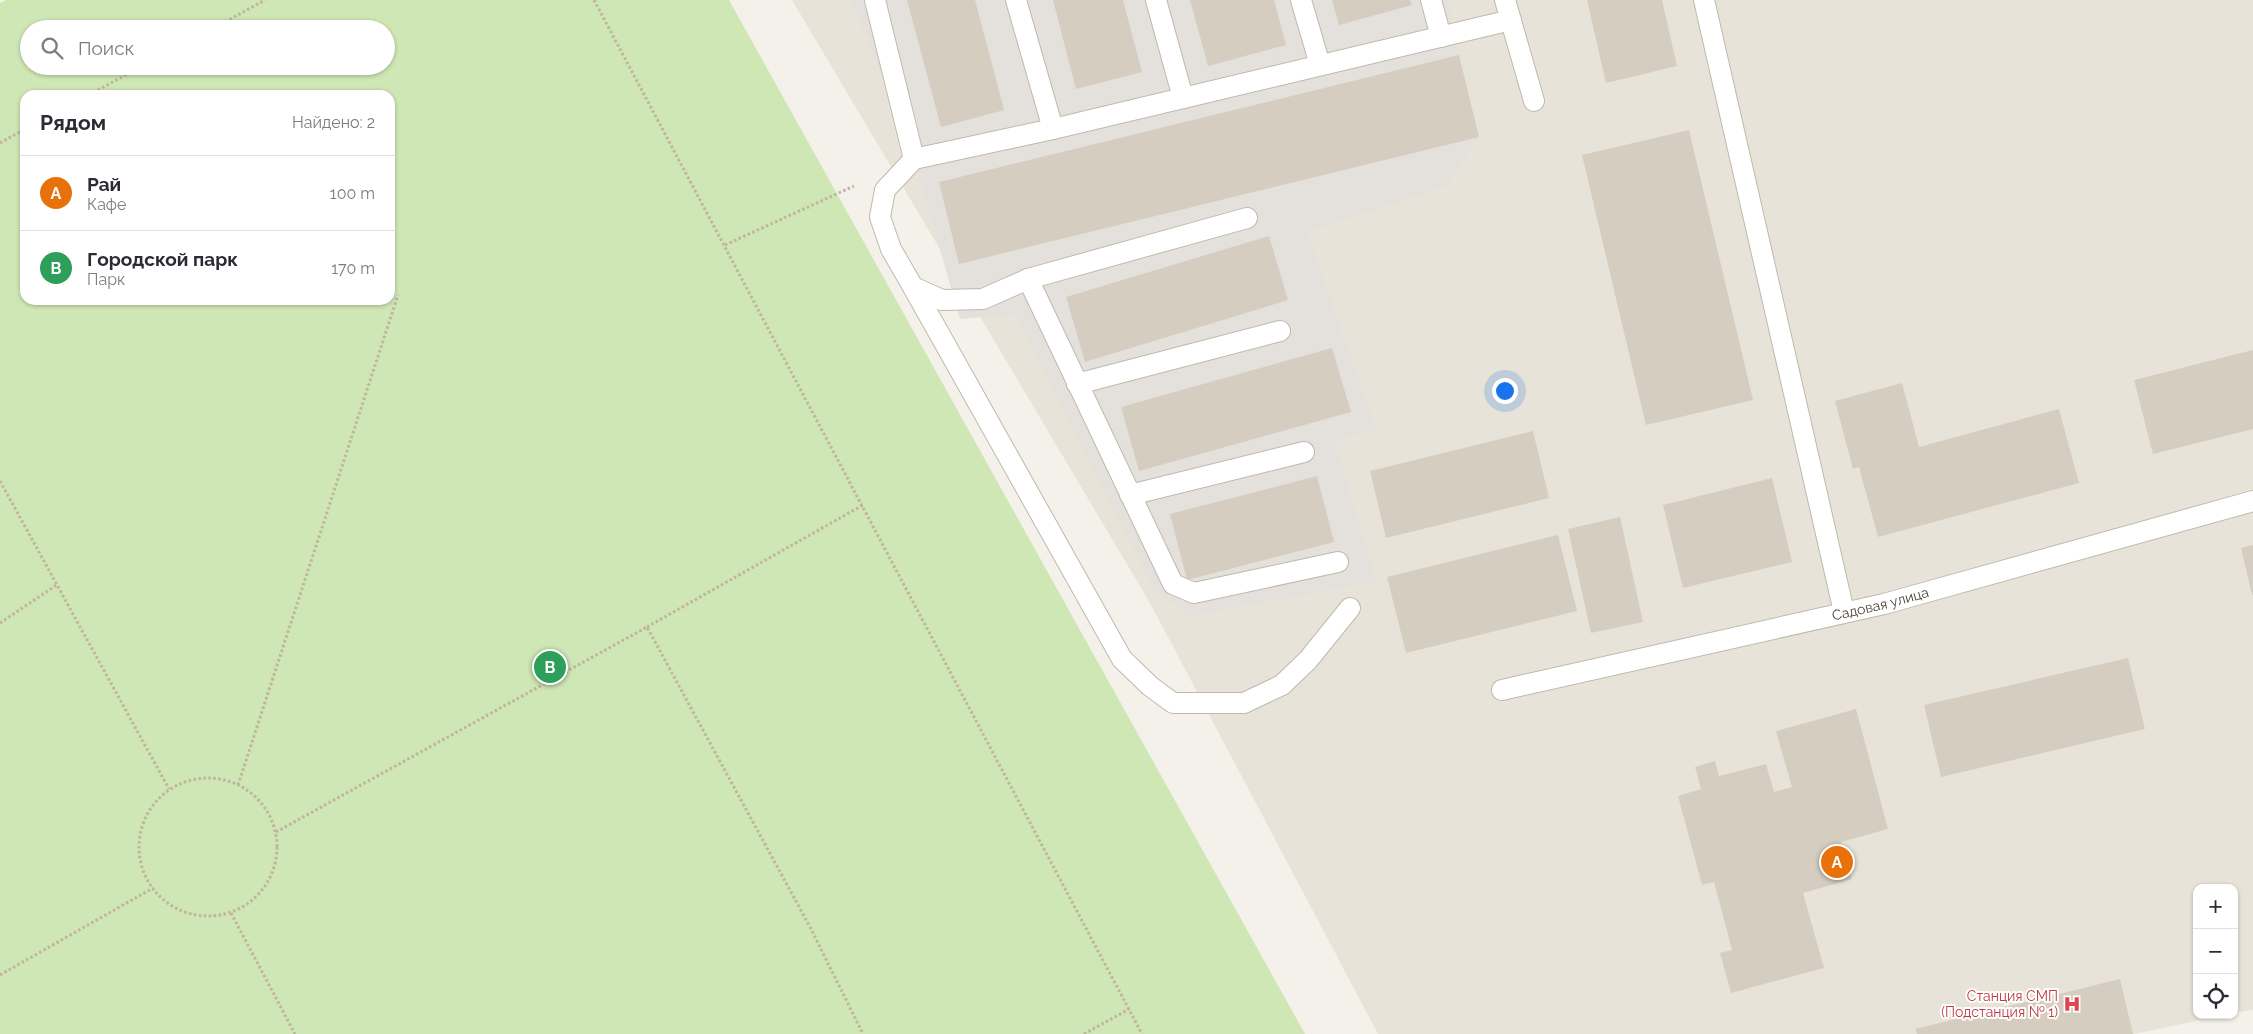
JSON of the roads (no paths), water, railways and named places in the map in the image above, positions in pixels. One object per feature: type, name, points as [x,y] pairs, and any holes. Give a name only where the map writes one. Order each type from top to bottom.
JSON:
[{"type":"lane","points":[[875,0],[914,159]]},
{"type":"lane","points":[[1016,0],[1052,129]]},
{"type":"lane","points":[[1156,0],[1183,98]]},
{"type":"lane","points":[[1301,0],[1320,66]]},
{"type":"lane","points":[[1431,0],[1441,37]]},
{"type":"lane","points":[[1506,0],[1534,101]]},
{"type":"lane","points":[[1704,0],[1844,612]]},
{"type":"lane","points":[[1350,608],[1308,660],[1282,685],[1244,703],[1173,703],[1150,686],[1122,659],[891,249],[880,217],[885,190],[914,159],[1052,129],[1511,20]]},
{"type":"lane","points":[[913,287],[942,300],[983,299],[1028,279],[1248,218]]},
{"type":"lane","points":[[1028,279],[1173,584],[1194,593],[1338,562]]},
{"type":"lane","points":[[1077,384],[1280,331]]},
{"type":"lane","points":[[1130,495],[1304,452]]},
{"type":"lane","name":"Садовая улица","points":[[1502,690],[1906,598],[2253,501]]},
{"type":"place","name":"Городской парк","points":[[550,667]]},
{"type":"place","name":"Рай","points":[[1837,862]]},
{"type":"place","name":"Станция СМП (Подстанция № 1)","points":[[2072,1004]]}]
